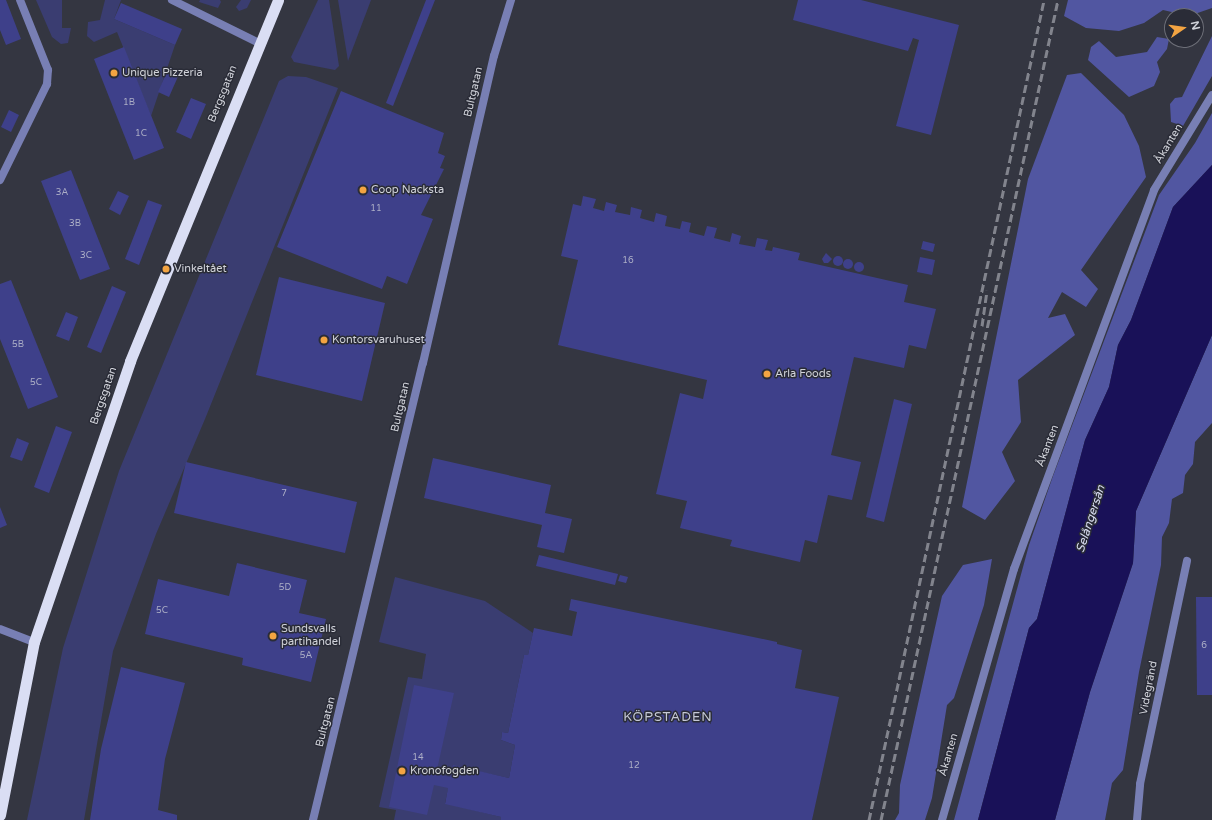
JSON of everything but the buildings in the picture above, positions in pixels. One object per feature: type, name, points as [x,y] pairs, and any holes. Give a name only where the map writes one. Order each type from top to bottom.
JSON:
[{"type":"highway","name":"Bergsgatan","points":[[0,815],[34,642],[130,361],[259,43],[278,0]]},
{"type":"street","points":[[0,180],[47,84],[48,70],[20,0]]},
{"type":"street","points":[[172,0],[259,43]]},
{"type":"street","name":"Bultgatan","points":[[313,820],[423,363],[494,56],[511,0]]},
{"type":"street","name":"Åkanten","points":[[942,820],[1014,570],[1154,190],[1212,95]]},
{"type":"street","name":"Videgränd","points":[[1137,820],[1140,784],[1187,561]]},
{"type":"street","points":[[0,629],[34,642]]},
{"type":"shaded area","points":[[36,0],[62,0],[62,28],[71,28],[68,43],[61,44],[52,37]]},
{"type":"shaded area","points":[[105,0],[121,0],[114,19],[175,45],[151,116],[117,32],[94,42],[87,36],[88,22],[100,20]]},
{"type":"shaded area","points":[[200,0],[220,0],[221,2],[218,8],[199,2]]},
{"type":"shaded area","points":[[241,0],[251,0],[247,8],[239,11],[236,7]]},
{"type":"shaded area","points":[[318,0],[329,0],[339,66],[335,70],[294,62],[291,57]]},
{"type":"shaded area","points":[[338,0],[371,0],[348,61]]},
{"type":"shaded area","points":[[1068,0],[1212,0],[1212,8],[1204,11],[1204,8],[1164,8],[1164,10],[1144,23],[1119,31],[1086,28],[1064,16]]},
{"type":"shaded area","points":[[1212,36],[1212,76],[1183,126],[1171,122],[1170,104],[1175,98],[1182,97]]},
{"type":"shaded area","points":[[1157,37],[1164,38],[1164,48],[1167,49],[1157,62],[1160,72],[1154,86],[1129,97],[1088,60],[1091,47],[1099,41],[1116,57],[1147,52]]},
{"type":"shaded area","points":[[1081,73],[1124,115],[1139,146],[1146,177],[1081,270],[1098,289],[1086,307],[1062,292],[1048,318],[1065,314],[1075,335],[1018,380],[1021,422],[1002,452],[1015,481],[985,520],[962,507],[1028,179],[1067,75]]},
{"type":"shaded area","points":[[288,76],[306,77],[338,88],[205,419],[156,534],[113,651],[84,820],[27,820],[63,648],[119,471],[279,81]]},
{"type":"shaded area","points":[[1212,113],[1212,165],[1173,207],[1131,320],[1118,345],[1109,387],[1085,440],[1037,619],[1029,628],[978,820],[954,820],[1029,545],[1053,476],[1159,195],[1195,143]]},
{"type":"shaded area","points":[[1212,335],[1212,423],[1195,442],[1193,464],[1185,475],[1183,493],[1172,499],[1169,523],[1162,537],[1161,565],[1139,672],[1123,770],[1112,783],[1105,820],[1055,820],[1090,692],[1133,563],[1136,511]]},
{"type":"shaded area","points":[[992,559],[984,605],[954,698],[947,705],[932,798],[925,820],[895,820],[899,813],[900,785],[942,596],[963,565]]},
{"type":"shaded area","points":[[395,577],[485,601],[533,633],[528,655],[524,655],[508,733],[502,732],[501,740],[515,745],[509,778],[453,766],[445,803],[501,817],[501,820],[394,820],[396,810],[379,807],[408,677],[422,679],[426,654],[379,642]]},
{"type":"water","name":"Selångersån","points":[[1212,165],[1212,335],[1136,511],[1133,563],[1090,692],[1055,820],[978,820],[1029,628],[1037,619],[1085,440],[1109,387],[1118,345],[1131,320],[1173,207]]},
{"type":"railway","points":[[869,820],[1044,0]]},
{"type":"railway","points":[[881,820],[1058,0]]},
{"type":"railway","points":[[982,326],[987,290]]},
{"type":"place","name":"Unique Pizzeria","points":[[114,73]]},
{"type":"place","name":"Coop Nacksta","points":[[363,190]]},
{"type":"place","name":"Vinkeltået","points":[[166,269]]},
{"type":"place","name":"Kontorsvaruhuset","points":[[324,340]]},
{"type":"place","name":"Arla Foods","points":[[767,374]]},
{"type":"place","name":"Sundsvalls partihandel","points":[[273,636]]},
{"type":"place","name":"Kronofogden","points":[[402,771]]},
{"type":"district","name":"KÖPSTADEN","points":[[668,717]]}]
